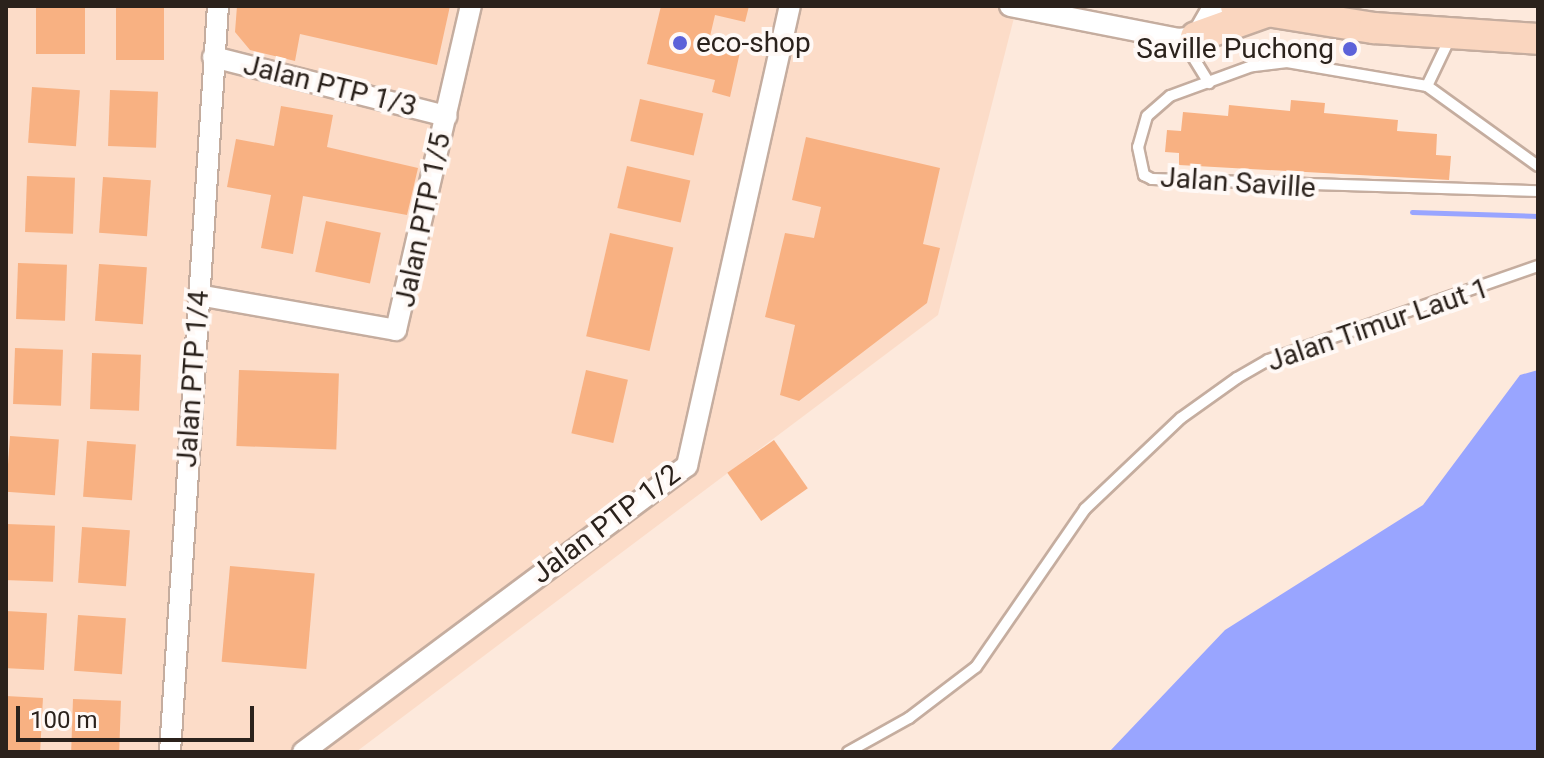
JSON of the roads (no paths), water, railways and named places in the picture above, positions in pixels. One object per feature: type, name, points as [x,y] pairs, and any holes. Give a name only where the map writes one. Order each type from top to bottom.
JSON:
[{"type":"main road","points":[[1236,6],[1453,33],[1538,39]]},
{"type":"main road","points":[[1187,38],[1266,12]]},
{"type":"street","name":"Jalan PTP 1/4","points":[[170,752],[218,6]]},
{"type":"street","name":"Jalan PTP 1/5","points":[[198,295],[396,330],[471,6]]},
{"type":"street","name":"Jalan PTP 1/2","points":[[303,752],[687,466],[790,6]]},
{"type":"street","points":[[1010,6],[1187,38],[1214,6]]},
{"type":"street","name":"Jalan PTP 1/3","points":[[213,57],[447,116]]},
{"type":"lane","points":[[1427,86],[1453,33]]},
{"type":"lane","points":[[1187,38],[1209,83]]},
{"type":"lane","name":"Jalan Saville","points":[[1538,166],[1427,86],[1287,62],[1170,96],[1147,116],[1138,147],[1144,175],[1329,189],[1538,191]]},
{"type":"lane","name":"Jalan Timur Laut 1","points":[[848,752],[909,718],[976,667],[1085,509],[1181,418],[1237,378],[1268,360],[1538,266]]},
{"type":"water","points":[[1538,370],[1538,752],[1109,752],[1225,630],[1423,505],[1520,375]]},
{"type":"waterway","points":[[1412,212],[1538,216]]},
{"type":"place","name":"eco-shop","points":[[680,43]]},
{"type":"place","name":"Saville Puchong","points":[[1350,49]]}]
